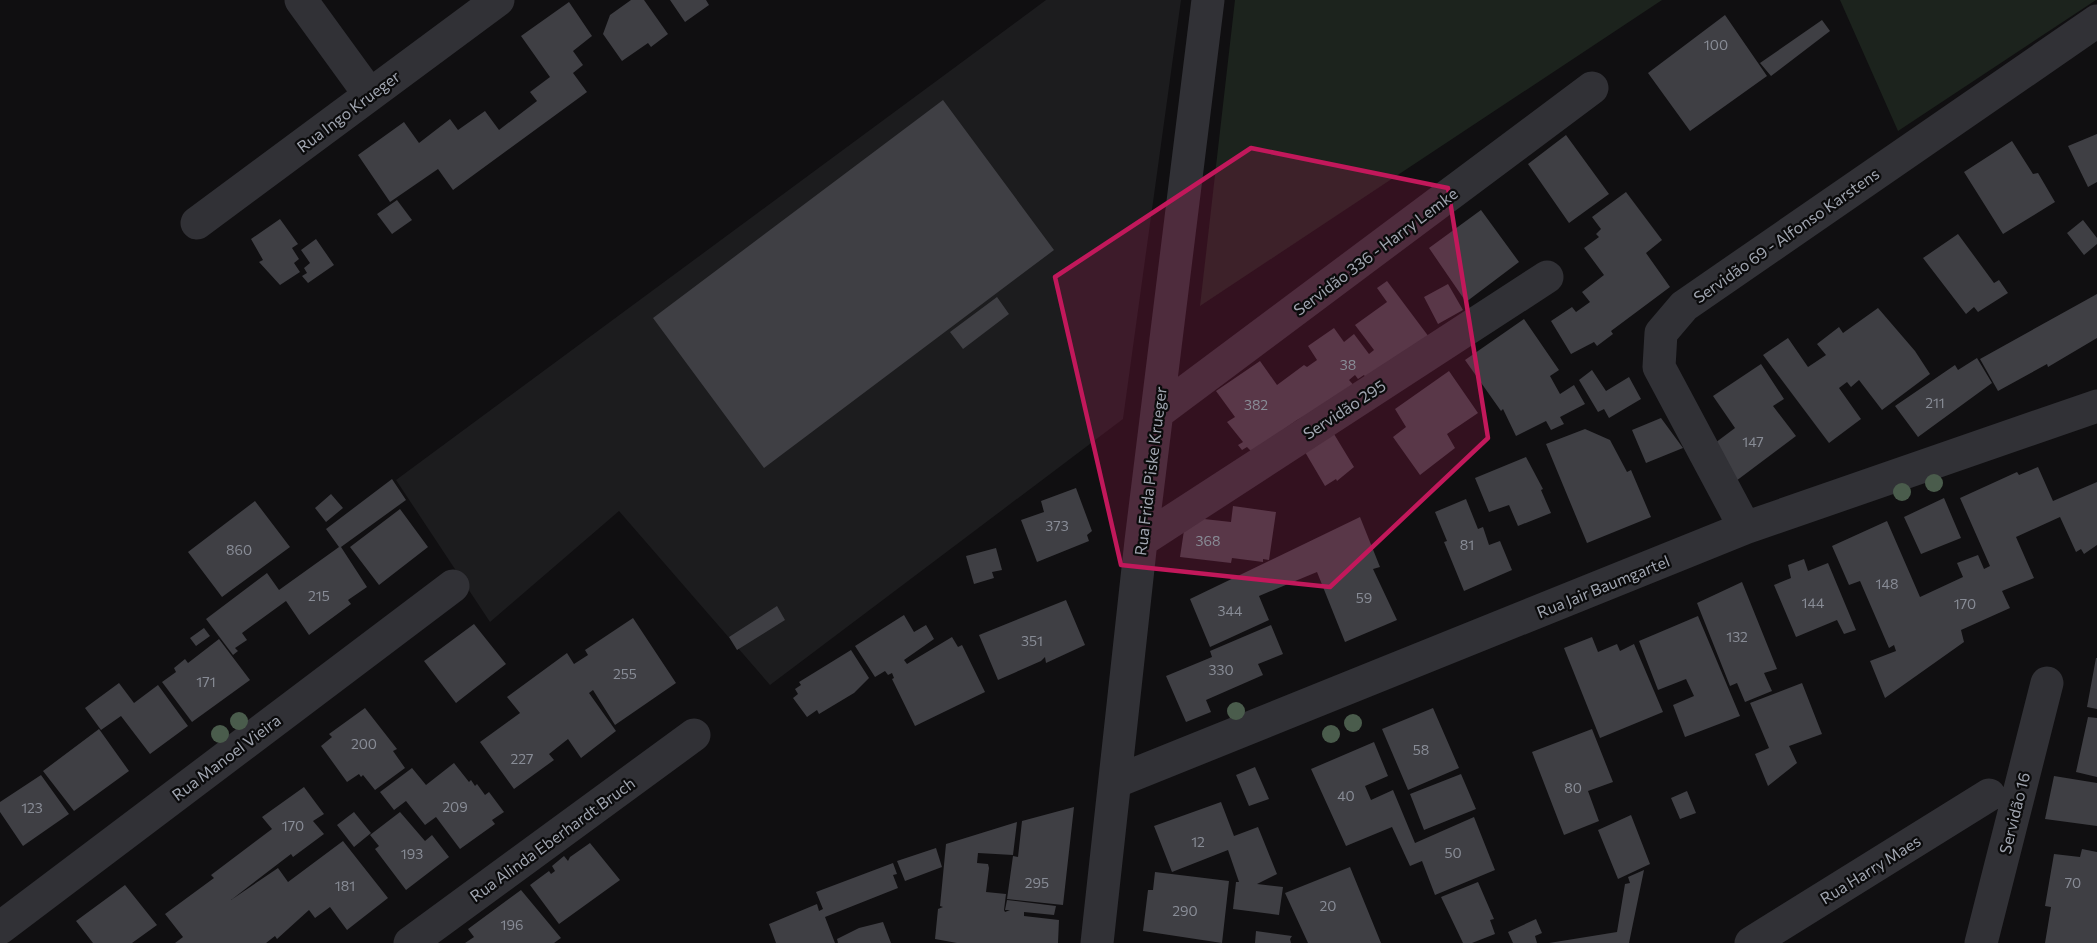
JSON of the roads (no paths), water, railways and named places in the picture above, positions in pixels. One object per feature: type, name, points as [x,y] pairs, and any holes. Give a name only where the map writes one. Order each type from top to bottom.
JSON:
[{"type":"street","points":[[301,0],[370,95]]},
{"type":"street","name":"Rua Ingo Krueger","points":[[197,223],[498,0]]},
{"type":"street","name":"Rua Frida Piske Krueger","points":[[1097,943],[1141,541],[1208,0]]},
{"type":"street","name":"Servidão 69 - Alfonso Karstens","points":[[1745,528],[1659,368],[1661,333],[1684,306],[2097,21]]},
{"type":"street","name":"Servidão 336 - Harry Lemke","points":[[1157,413],[1592,88]]},
{"type":"street","name":"Servidão 295","points":[[1141,541],[1547,277]]},
{"type":"street","name":"Rua Jair Baumgartel","points":[[1115,782],[1745,528],[2097,406]]},
{"type":"street","name":"Rua Manoel Vieira","points":[[0,928],[453,586]]},
{"type":"street","name":"Servidão 16","points":[[1981,943],[2047,683]]},
{"type":"street","name":"Rua Alinda Eberhardt Bruch","points":[[410,943],[694,735]]},
{"type":"street","name":"Rua Harry Maes","points":[[1750,943],[1989,795]]}]
